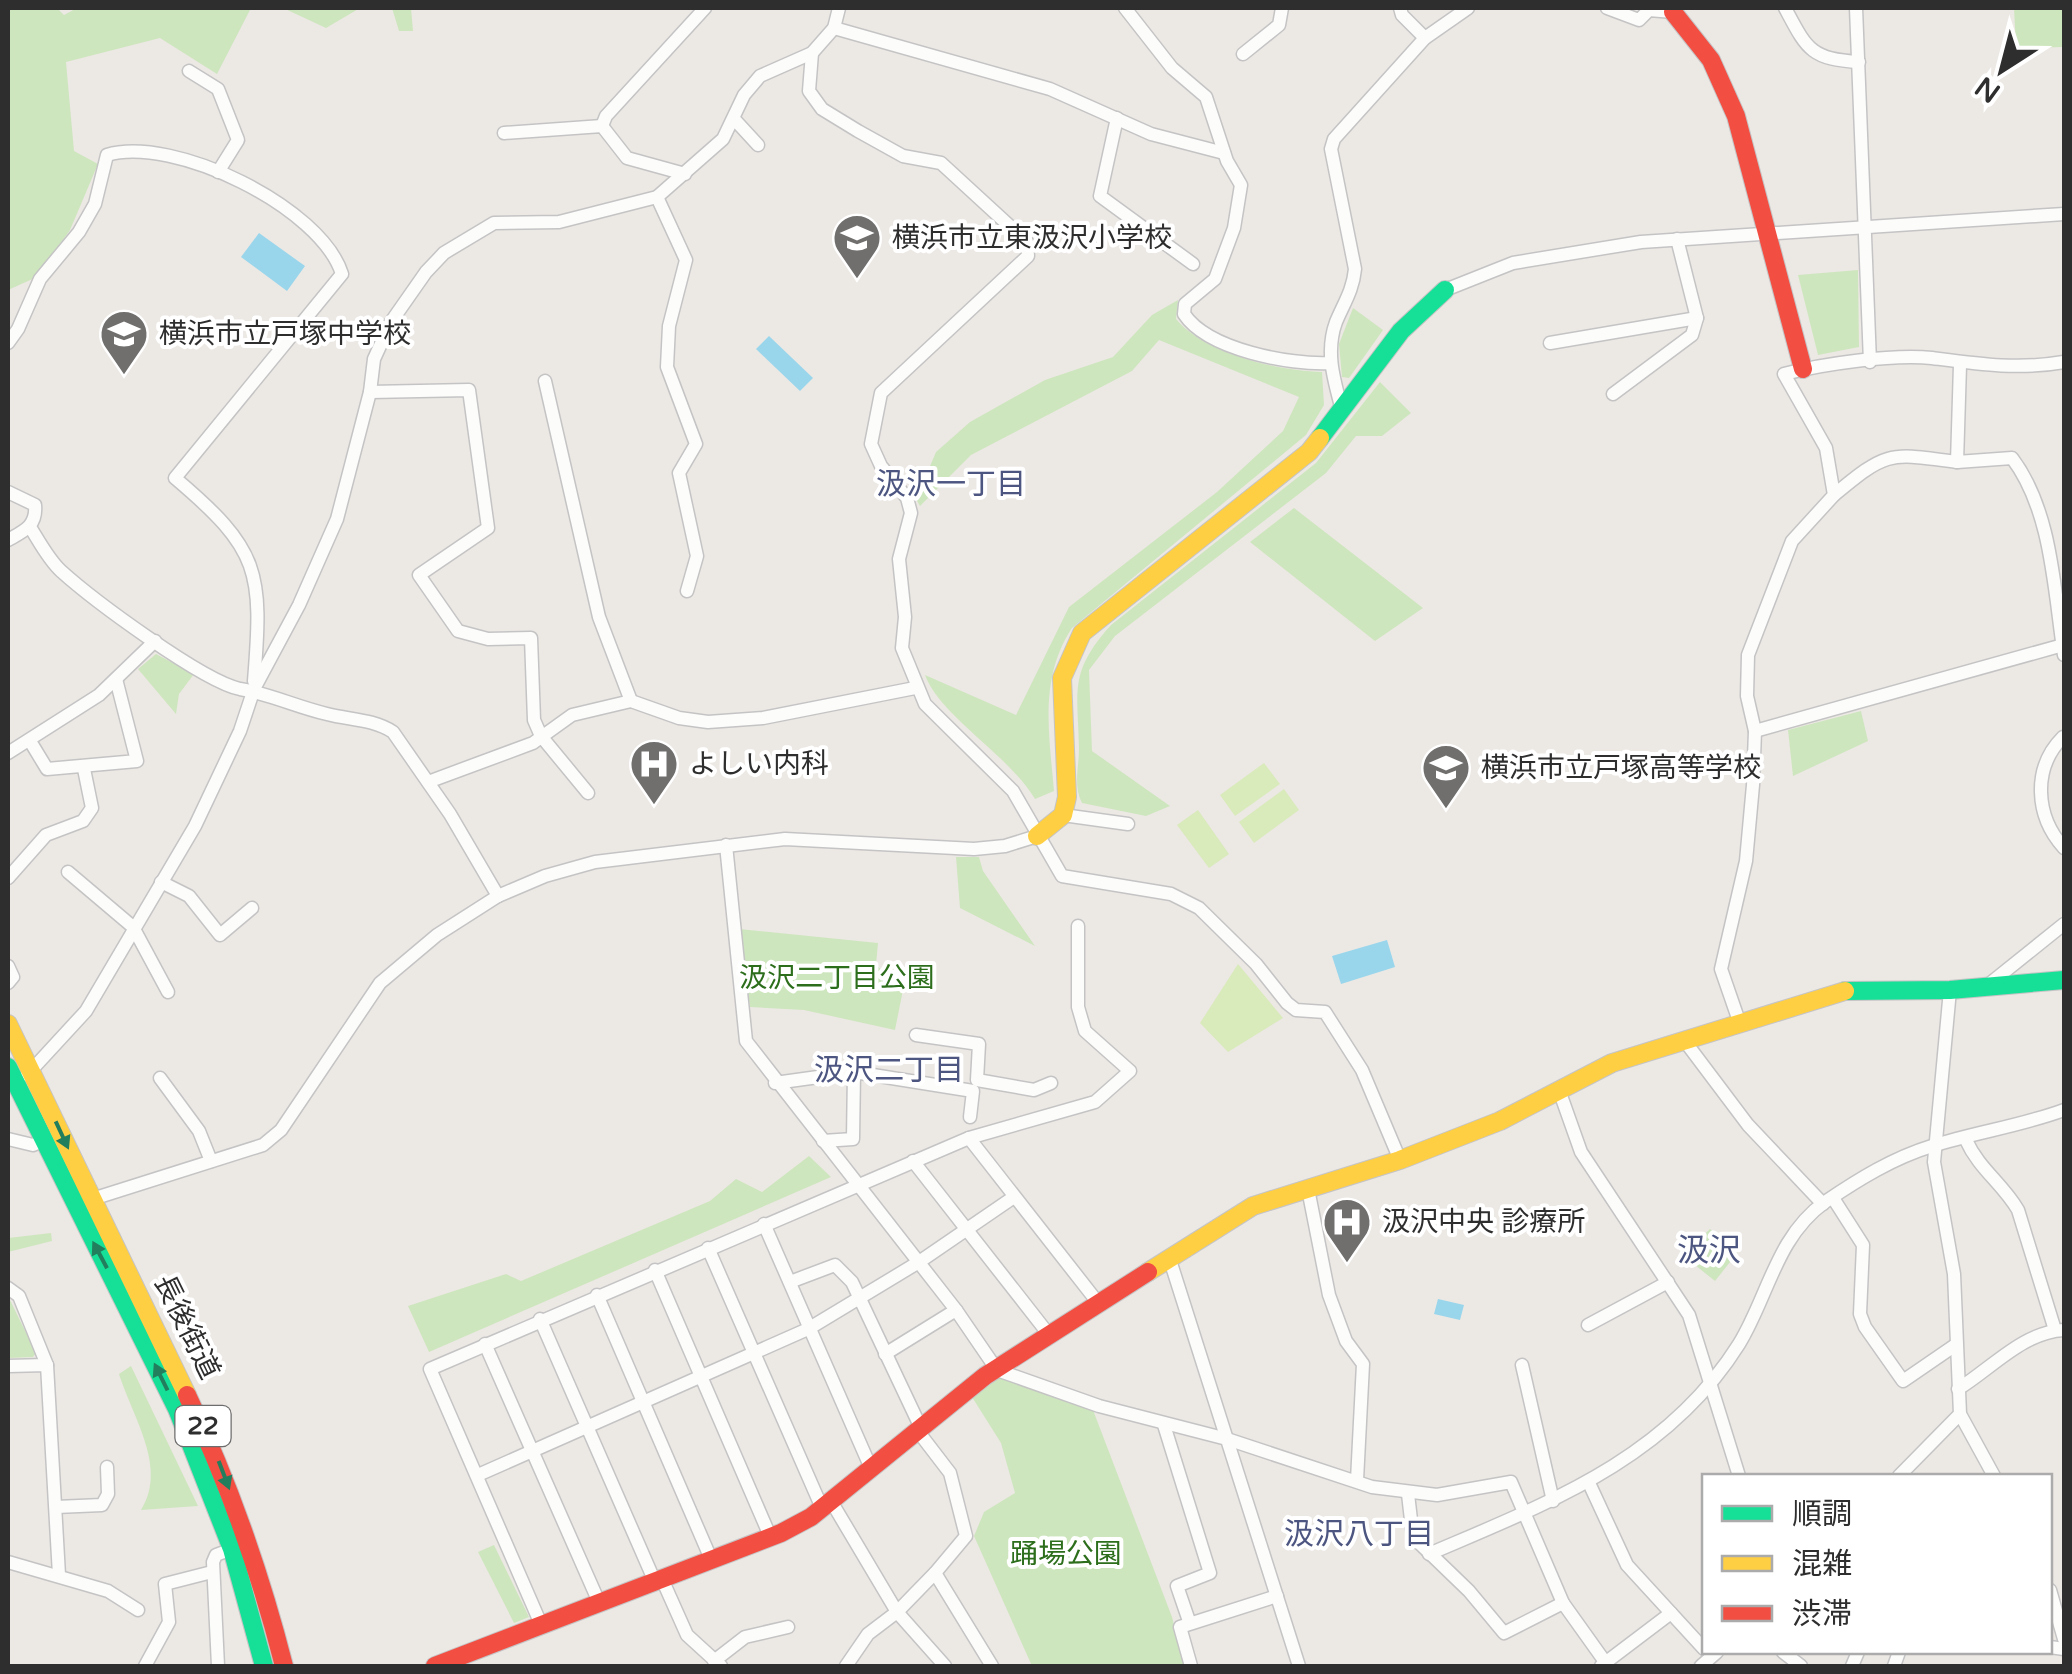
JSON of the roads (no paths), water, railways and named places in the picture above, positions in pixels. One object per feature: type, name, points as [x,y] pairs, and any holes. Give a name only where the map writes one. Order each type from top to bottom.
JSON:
[{"type":"street","points":[[602,126],[606,116],[705,8]]},
{"type":"street","points":[[11,1075],[32,1072],[86,1011],[195,826],[240,730],[254,689],[300,604],[338,519],[370,392],[374,359],[392,322],[426,272],[464,239],[494,223],[559,222],[657,197],[707,157],[760,76],[812,53],[834,28],[839,8]]},
{"type":"street","points":[[1125,8],[1172,68],[1206,97],[1224,153],[1241,185],[1234,228],[1214,280],[1185,304],[1184,314],[1191,324],[1206,332],[1274,360],[1330,363]]},
{"type":"street","points":[[1243,54],[1279,25],[1282,8]]},
{"type":"street","points":[[1400,8],[1425,38]]},
{"type":"street","points":[[1342,410],[1330,363],[1332,339],[1353,288],[1355,269],[1331,149],[1334,139],[1425,38],[1468,8]]},
{"type":"street","points":[[1606,8],[1638,20],[1649,10],[1673,12],[1695,31],[1726,89],[1803,369]]},
{"type":"street","points":[[1785,8],[1808,49],[1824,60],[1859,62]]},
{"type":"street","points":[[1856,8],[1870,362]]},
{"type":"street","points":[[834,28],[1050,89],[1151,134],[1224,153]]},
{"type":"street","points":[[812,53],[810,91],[822,108],[903,156],[941,164],[1027,242],[1028,256],[881,393],[871,444],[881,466],[907,498],[911,513],[900,560],[905,617],[902,648],[915,688],[925,704],[1013,791],[1062,876],[1172,894],[1199,908],[1296,1010],[1325,1012],[1362,1070],[1400,1160]]},
{"type":"street","points":[[190,71],[218,90],[238,140],[218,172]]},
{"type":"street","points":[[1117,118],[1100,196],[1193,264]]},
{"type":"street","points":[[734,120],[758,145]]},
{"type":"street","points":[[504,133],[602,126]]},
{"type":"street","points":[[602,126],[627,158],[685,174]]},
{"type":"street","points":[[8,342],[40,280],[79,232],[94,204],[107,155],[151,150],[196,159],[288,211],[337,257],[342,274],[175,478],[232,529],[249,556],[257,608],[254,689]]},
{"type":"street","points":[[657,197],[686,260],[669,326],[666,367],[696,444],[679,474],[697,556],[687,591]]},
{"type":"street","points":[[83,1202],[263,1145],[281,1130],[380,982],[416,950],[498,896],[545,876],[595,862],[785,840],[974,849],[1005,846],[1037,836],[1063,815],[1068,797],[1062,678],[1082,633],[1308,452],[1401,332],[1445,290],[1513,263],[1677,239],[2064,214]]},
{"type":"street","points":[[1614,394],[1692,335],[1697,318],[1677,239]]},
{"type":"street","points":[[1550,343],[1697,318]]},
{"type":"street","points":[[1834,494],[1826,448],[1784,374],[1930,358],[1960,365],[2029,368],[2064,362]]},
{"type":"street","points":[[1957,462],[1960,365]]},
{"type":"street","points":[[545,382],[592,592],[631,701]]},
{"type":"street","points":[[370,392],[469,390],[488,528],[419,575],[458,632],[488,639],[531,638],[534,720],[541,736],[588,793]]},
{"type":"street","points":[[1740,1024],[1721,969],[1746,861],[1756,731],[1748,696],[1748,656],[1792,541],[1834,494],[1875,461],[1894,454],[1957,462],[2012,458],[2028,480],[2058,578],[2064,650],[1756,731]]},
{"type":"street","points":[[8,492],[35,505],[30,527],[8,540]]},
{"type":"street","points":[[30,527],[58,568],[155,642],[238,688],[254,689],[326,714],[379,724],[393,732],[498,896]]},
{"type":"street","points":[[8,753],[99,695],[155,642]]},
{"type":"street","points":[[30,741],[47,769],[84,769],[138,761],[116,679]]},
{"type":"street","points":[[428,782],[541,736],[572,714],[631,701],[679,718],[708,722],[762,718],[915,688]]},
{"type":"street","points":[[2064,736],[2055,746],[2039,784],[2048,822],[2064,848]]},
{"type":"street","points":[[8,878],[46,835],[83,821],[92,808],[84,769]]},
{"type":"street","points":[[1063,815],[1128,824]]},
{"type":"street","points":[[726,845],[746,1041],[956,1310],[997,1370],[1164,1425],[1228,1439],[1408,1494],[1436,1495],[1511,1482],[1563,1603],[1605,1666],[1672,1614]]},
{"type":"street","points":[[68,872],[133,927],[168,992]]},
{"type":"street","points":[[160,882],[189,896],[220,934],[252,908]]},
{"type":"street","points":[[1986,987],[2064,924]]},
{"type":"street","points":[[540,1622],[430,1369],[597,1294],[969,1138],[1094,1102],[1128,1077],[1130,1071],[1085,1031],[1078,1008],[1078,926]]},
{"type":"street","points":[[8,966],[13,977],[8,983]]},
{"type":"street","points":[[435,1666],[540,1622],[770,1536],[827,1504],[870,1466],[997,1370],[1168,1257],[1254,1206],[1400,1160],[1500,1121],[1612,1063],[1855,988],[1950,990],[2064,980]]},
{"type":"street","points":[[1950,990],[1934,1145],[1954,1274],[1954,1346],[1960,1414],[1993,1474]]},
{"type":"street","name":"長後街道","points":[[8,1024],[177,1410],[232,1549],[264,1666]]},
{"type":"street","points":[[916,1035],[979,1044],[970,1117]]},
{"type":"street","points":[[1684,1040],[1748,1125],[1828,1201],[1862,1245],[1860,1314],[1864,1327],[1903,1381],[1954,1346]]},
{"type":"street","points":[[775,1083],[854,1072],[1034,1090],[1051,1084]]},
{"type":"street","points":[[822,1141],[853,1139],[854,1072]]},
{"type":"street","name":"長後街道","points":[[11,1075],[43,1141],[83,1202],[224,1473],[263,1585],[284,1666]]},
{"type":"street","points":[[160,1078],[199,1131],[212,1161]]},
{"type":"street","points":[[1560,1090],[1582,1152],[1689,1314],[1713,1381],[1738,1474]]},
{"type":"street","points":[[1430,1554],[1524,1516],[1589,1483],[1656,1439],[1713,1381],[1741,1341],[1775,1262],[1828,1201],[1866,1174],[1934,1145],[1966,1140],[2064,1110]]},
{"type":"street","points":[[969,1138],[1099,1304]]},
{"type":"street","points":[[8,1139],[33,1145],[43,1141]]},
{"type":"street","points":[[1958,1389],[1994,1368],[2028,1337],[2060,1330],[2018,1210],[2008,1193],[1977,1164],[1966,1140]]},
{"type":"street","points":[[913,1161],[1050,1336]]},
{"type":"street","points":[[1308,1188],[1329,1295],[1346,1341],[1363,1364],[1358,1480]]},
{"type":"street","points":[[478,1475],[808,1329],[919,1262],[1014,1197]]},
{"type":"street","points":[[764,1224],[870,1466]]},
{"type":"street","points":[[708,1248],[827,1504],[897,1612],[945,1666]]},
{"type":"street","points":[[1168,1257],[1299,1666]]},
{"type":"street","points":[[790,1282],[835,1265],[852,1282],[919,1428],[950,1473],[966,1536],[897,1612],[868,1634],[846,1666]]},
{"type":"street","points":[[654,1270],[770,1536]]},
{"type":"street","points":[[1588,1325],[1668,1282]]},
{"type":"street","points":[[8,1288],[19,1296],[48,1365],[60,1575]]},
{"type":"street","points":[[597,1294],[710,1559]]},
{"type":"street","points":[[884,1354],[956,1310]]},
{"type":"street","points":[[540,1319],[586,1426],[687,1635],[718,1664],[745,1637],[788,1627]]},
{"type":"street","points":[[485,1344],[598,1600]]},
{"type":"street","points":[[8,1366],[48,1365]]},
{"type":"street","points":[[1522,1366],[1553,1501]]},
{"type":"street","points":[[1901,1474],[1960,1414]]},
{"type":"street","points":[[1164,1425],[1210,1573],[1177,1586],[1189,1621]]},
{"type":"street","points":[[56,1506],[102,1505],[108,1494],[107,1467]]},
{"type":"street","points":[[1589,1483],[1627,1564],[1702,1648]]},
{"type":"street","points":[[1408,1494],[1409,1527],[1504,1633],[1563,1603]]},
{"type":"street","points":[[218,1666],[212,1572],[216,1555],[232,1549]]},
{"type":"street","points":[[8,1562],[108,1591],[138,1610]]},
{"type":"street","points":[[145,1666],[169,1622],[165,1584],[212,1572]]},
{"type":"street","points":[[935,1573],[992,1666]]},
{"type":"street","points":[[1191,1666],[1180,1627],[1277,1596]]},
{"type":"street","points":[[2052,1597],[2064,1639]]},
{"type":"water","points":[[259,233],[305,266],[287,291],[241,257]]},
{"type":"water","points":[[769,336],[813,378],[800,391],[756,349]]},
{"type":"water","points":[[1387,940],[1395,967],[1341,984],[1332,956]]},
{"type":"water","points":[[1438,1299],[1464,1305],[1460,1320],[1434,1314]]},
{"type":"place","name":"横浜市立東汲沢小学校","points":[[857,280]]},
{"type":"place","name":"横浜市立戸塚中学校","points":[[124,376]]},
{"type":"place","name":"よしい内科","points":[[654,806]]},
{"type":"place","name":"横浜市立戸塚高等学校","points":[[1446,810]]},
{"type":"place","name":"汲沢中央 診療所","points":[[1347,1264]]},
{"type":"district","name":"汲沢一丁目","points":[[951,484]]},
{"type":"district","name":"汲沢二丁目","points":[[889,1070]]},
{"type":"district","name":"汲沢","points":[[1709,1251]]},
{"type":"district","name":"汲沢八丁目","points":[[1359,1534]]},
{"type":"park label","name":"汲沢二丁目公園","points":[[837,978]]},
{"type":"park label","name":"踊場公園","points":[[1066,1554]]}]
